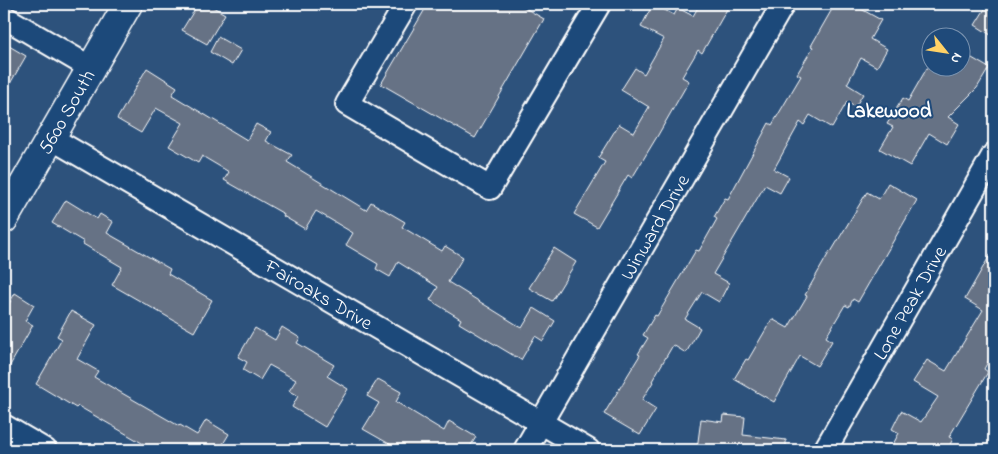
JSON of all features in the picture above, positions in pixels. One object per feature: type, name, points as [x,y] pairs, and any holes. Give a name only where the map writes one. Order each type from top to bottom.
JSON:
[{"type":"main road","name":"5600 South","points":[[4,219],[128,4]]},
{"type":"street","points":[[406,4],[347,104],[490,188],[599,4]]},
{"type":"street","name":"Winward Drive","points":[[525,450],[783,4]]},
{"type":"street","points":[[4,17],[91,68]]},
{"type":"street","name":"Fairoaks Drive","points":[[51,138],[588,450]]},
{"type":"street","name":"Lone Peak Drive","points":[[824,450],[994,154]]},
{"type":"street","points":[[4,426],[45,450]]},
{"type":"building","points":[[198,4],[208,4],[225,14],[207,44],[182,30]]},
{"type":"building","points":[[428,4],[518,4],[544,19],[475,138],[381,84]]},
{"type":"building","points":[[653,4],[674,15],[678,8],[693,16],[700,4],[730,4],[702,53],[698,50],[682,77],[689,81],[658,135],[632,178],[628,175],[597,227],[574,214],[605,162],[598,158],[619,124],[634,133],[649,107],[621,90],[635,68],[644,74],[664,39],[641,27]]},
{"type":"building","points":[[835,4],[852,4],[881,20],[870,39],[887,49],[877,67],[861,58],[847,84],[863,94],[855,107],[847,102],[832,128],[810,115],[804,125],[800,122],[774,169],[789,177],[780,193],[765,185],[713,274],[729,283],[719,302],[702,292],[685,319],[700,328],[686,353],[673,345],[652,381],[642,400],[656,409],[640,435],[604,414],[640,355],[638,354],[648,338],[643,335],[655,315],[657,316],[696,250],[699,251],[717,219],[714,217],[725,198],[728,199],[769,123],[772,125],[801,76],[797,74]]},
{"type":"building","points":[[988,4],[994,4],[994,37],[975,25]]},
{"type":"building","points":[[218,37],[241,50],[232,65],[210,52]]},
{"type":"building","points":[[4,43],[26,56],[4,94]]},
{"type":"building","points":[[970,57],[989,68],[977,88],[948,117],[959,124],[947,144],[929,133],[910,166],[880,149],[893,127],[887,124],[903,98],[908,101],[921,78],[970,78]]},
{"type":"building","points":[[147,68],[177,87],[172,95],[247,140],[256,124],[271,132],[266,141],[292,155],[287,162],[366,210],[371,202],[405,222],[402,227],[442,251],[445,246],[463,257],[448,282],[522,328],[534,308],[555,321],[543,341],[535,336],[521,360],[459,323],[461,319],[430,300],[438,287],[398,262],[390,277],[376,269],[378,264],[346,245],[353,233],[316,211],[305,229],[283,216],[284,214],[224,180],[229,172],[202,156],[198,163],[169,146],[183,123],[156,108],[141,133],[117,119]]},
{"type":"building","points":[[888,183],[917,200],[858,302],[853,299],[849,307],[845,305],[826,337],[832,341],[817,366],[800,356],[774,402],[734,379],[746,359],[748,360],[772,319],[788,328],[830,251],[867,192],[879,199]]},
{"type":"building","points":[[66,200],[97,219],[100,214],[113,222],[107,233],[170,269],[168,274],[212,300],[194,332],[112,285],[122,267],[52,223]]},
{"type":"building","points":[[554,248],[576,262],[552,301],[529,288]]},
{"type":"building","points":[[994,248],[994,351],[984,369],[988,372],[949,437],[953,439],[947,450],[890,450],[899,433],[892,429],[901,411],[921,422],[938,397],[913,382],[927,360],[946,371],[983,310],[965,299]]},
{"type":"building","points":[[15,293],[34,305],[25,321],[33,325],[4,376],[4,313]]},
{"type":"building","points":[[71,311],[96,325],[77,359],[98,371],[94,377],[197,435],[206,420],[229,434],[220,449],[223,450],[154,450],[36,384],[62,339],[57,336]]},
{"type":"building","points":[[282,327],[300,338],[297,343],[334,365],[327,376],[348,389],[325,427],[292,407],[298,396],[289,391],[296,380],[269,365],[260,380],[243,370],[247,362],[238,357],[255,328],[275,340]]},
{"type":"building","points":[[378,379],[401,392],[396,402],[444,431],[449,421],[476,437],[468,450],[400,450],[363,429],[379,403],[367,396]]},
{"type":"building","points":[[724,415],[745,417],[743,435],[786,440],[786,450],[697,449],[701,419],[723,422]]},
{"type":"district","name":"Lakewood","points":[[889,110]]}]
